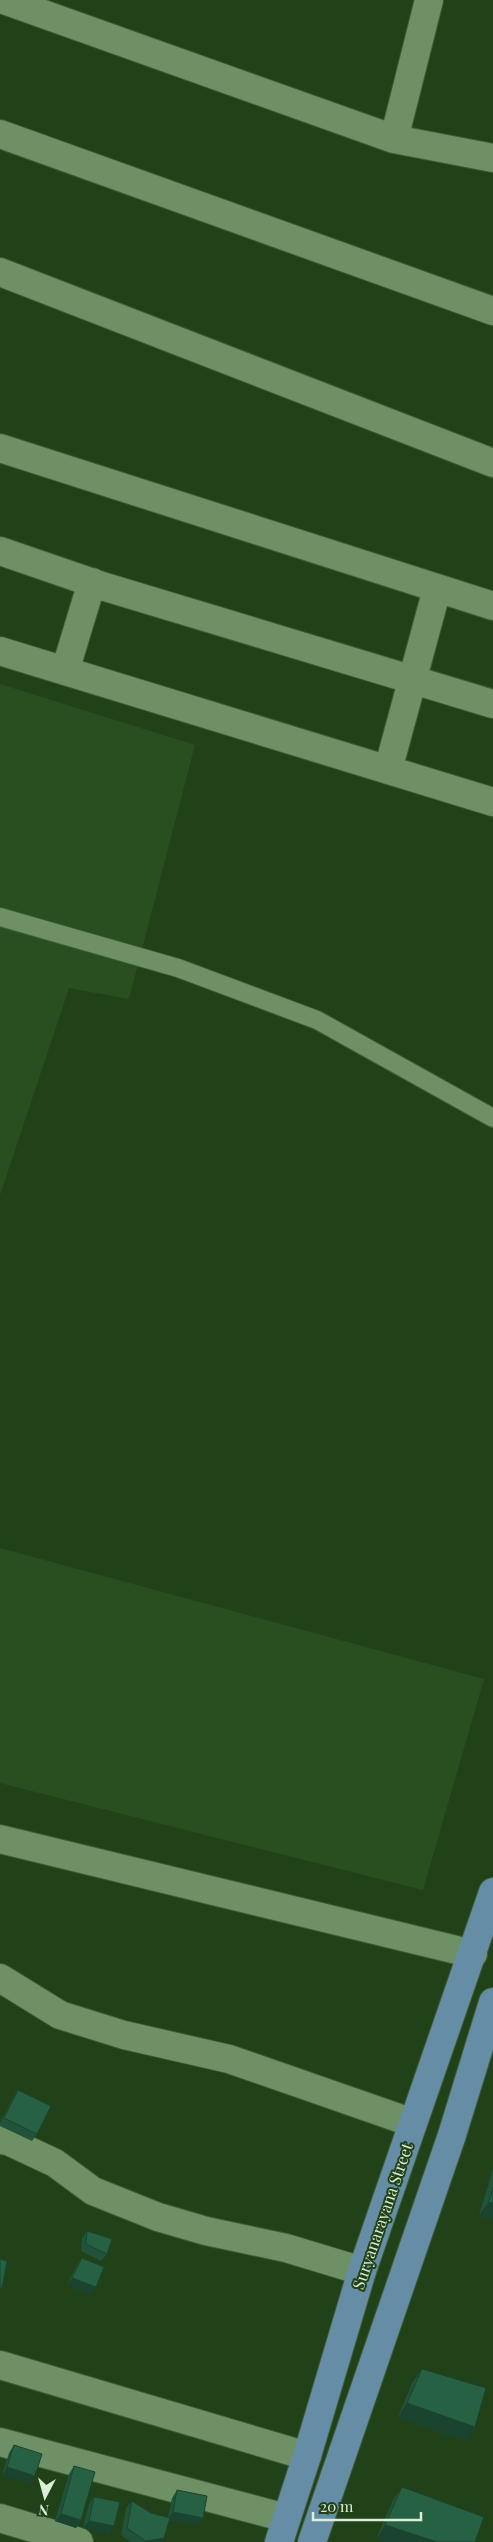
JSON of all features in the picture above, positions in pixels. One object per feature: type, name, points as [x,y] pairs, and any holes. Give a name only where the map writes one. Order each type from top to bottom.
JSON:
[{"type":"main road","name":"Suryanarayana Street","points":[[282,2530],[308,2456],[362,2271],[474,1954],[493,1892]]},
{"type":"main road","points":[[312,2542],[452,2135],[493,2002]]},
{"type":"street","points":[[4,0],[394,139],[493,158]]},
{"type":"street","points":[[394,139],[429,0]]},
{"type":"street","points":[[0,134],[493,311]]},
{"type":"street","points":[[0,272],[493,463]]},
{"type":"street","points":[[0,448],[493,606]]},
{"type":"street","points":[[0,550],[92,582],[493,704]]},
{"type":"street","points":[[65,671],[92,582]]},
{"type":"street","points":[[388,770],[437,588]]},
{"type":"street","points":[[0,651],[493,802]]},
{"type":"street","points":[[0,1838],[474,1954]]},
{"type":"street","points":[[0,1978],[60,2015],[124,2035],[229,2059],[413,2124]]},
{"type":"street","points":[[0,2140],[8,2141],[55,2163],[94,2191],[158,2217],[206,2231],[286,2248],[362,2271]]},
{"type":"street","points":[[0,2365],[308,2456]]},
{"type":"street","points":[[0,2442],[282,2530]]},
{"type":"street","points":[[0,2518],[80,2542]]},
{"type":"lane","points":[[0,917],[178,968],[317,1020],[493,1118]]},
{"type":"shaded area","points":[[0,684],[195,745],[129,999],[69,988],[0,1195]]},
{"type":"shaded area","points":[[0,1548],[484,1679],[423,1890],[0,1783]]},
{"type":"building","points":[[18,2090],[51,2106],[37,2134],[4,2118]]},
{"type":"building","points":[[493,2187],[493,2203],[489,2202]]},
{"type":"building","points":[[87,2231],[112,2239],[107,2254],[86,2244]]},
{"type":"building","points":[[82,2258],[104,2267],[96,2287],[72,2278]]},
{"type":"building","points":[[0,2259],[7,2261],[2,2288],[0,2288]]},
{"type":"building","points":[[422,2369],[486,2388],[475,2427],[407,2403]]},
{"type":"building","points":[[14,2445],[42,2454],[35,2476],[7,2467]]},
{"type":"building","points":[[74,2466],[95,2472],[81,2520],[61,2514]]},
{"type":"building","points":[[402,2487],[484,2517],[475,2542],[437,2542],[385,2525]]},
{"type":"building","points":[[177,2490],[207,2496],[203,2518],[173,2512]]},
{"type":"building","points":[[94,2497],[120,2502],[114,2526],[89,2521]]},
{"type":"building","points":[[132,2501],[151,2513],[170,2518],[164,2538],[146,2541],[127,2528]]}]
